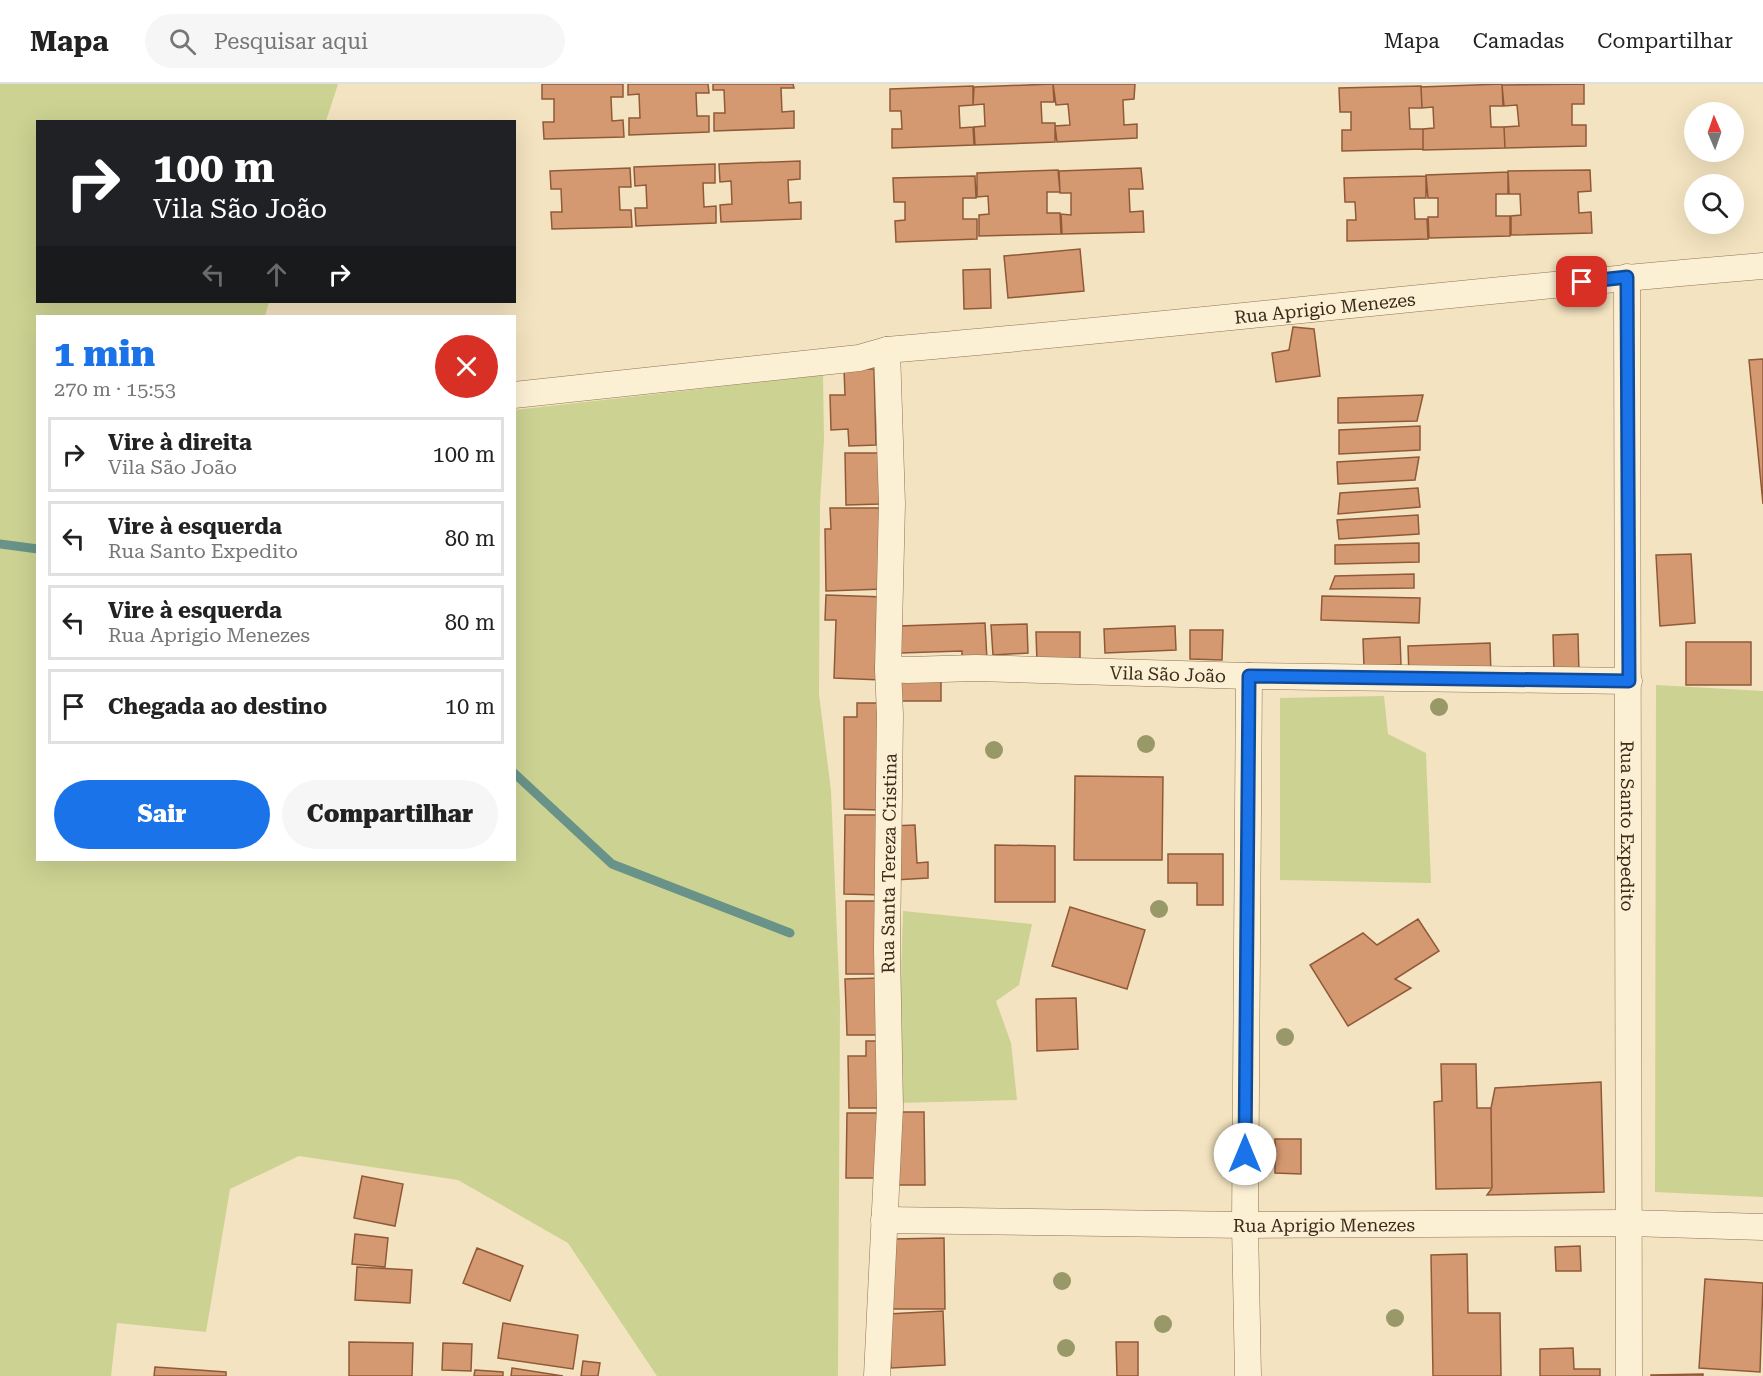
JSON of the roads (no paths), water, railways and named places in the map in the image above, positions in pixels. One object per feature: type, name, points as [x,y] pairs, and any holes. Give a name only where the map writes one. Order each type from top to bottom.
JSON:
[{"type":"street","name":"Rua Aprigio Menezes","points":[[516,395],[859,358],[887,350],[1181,324],[1627,277],[1763,266]]},
{"type":"street","name":"Rua Santo Expedito","points":[[1627,277],[1629,1376]]},
{"type":"street","name":"Rua Santa Tereza Cristina","points":[[877,1376],[890,1107],[888,669],[891,504],[887,350]]},
{"type":"street","name":"Vila São João","points":[[888,669],[976,668],[1249,676],[1629,681]]},
{"type":"street","points":[[1248,1376],[1245,1226],[1249,676]]},
{"type":"street","name":"Rua Aprigio Menezes","points":[[884,1220],[1245,1226],[1629,1223],[1763,1227]]},
{"type":"waterway","points":[[0,544],[36,549]]},
{"type":"waterway","points":[[516,775],[612,864],[790,933]]}]
